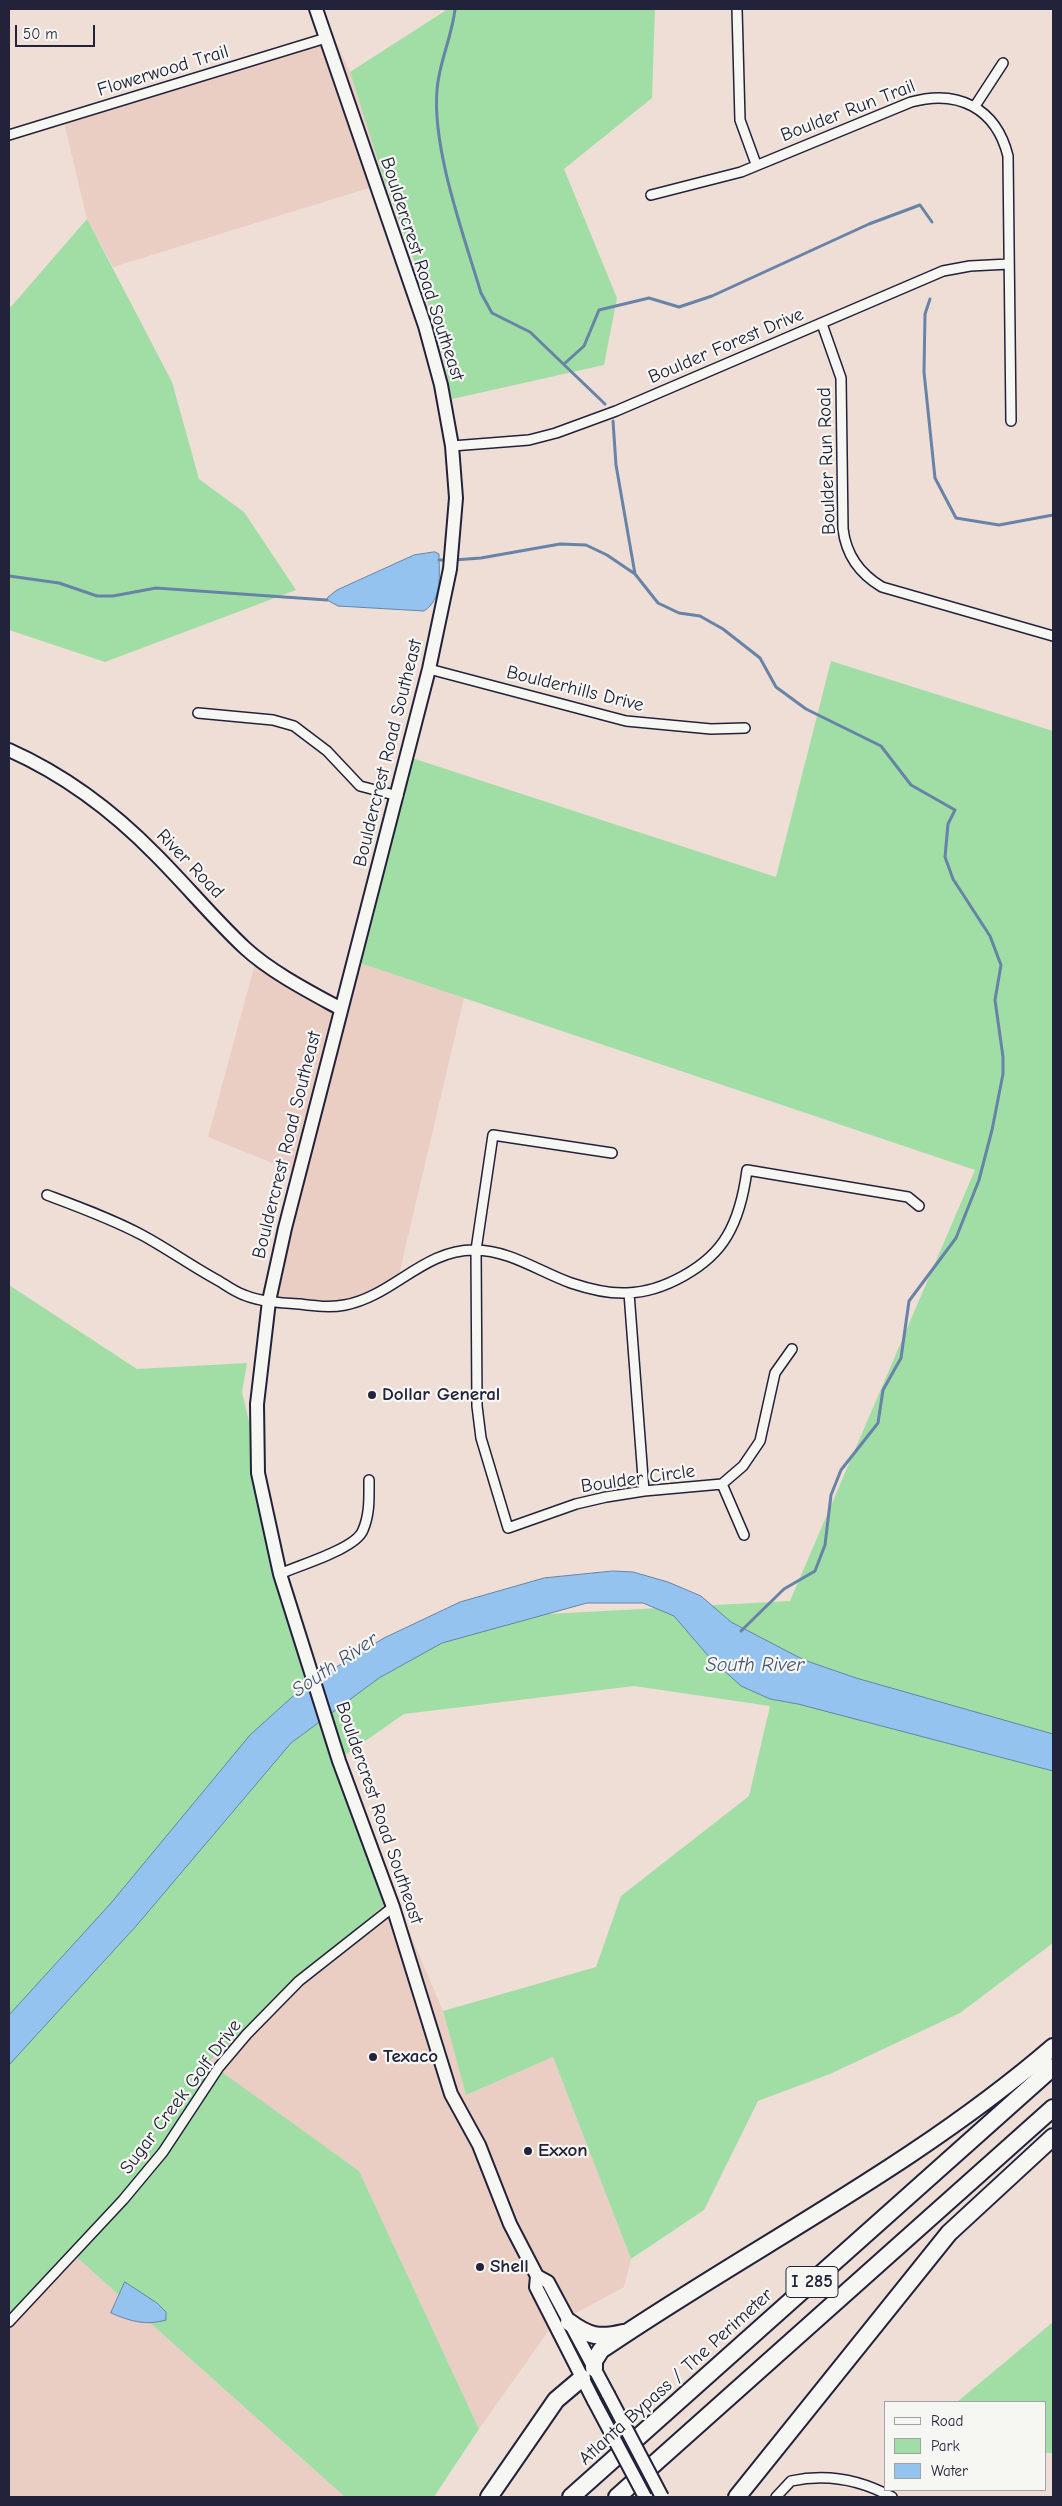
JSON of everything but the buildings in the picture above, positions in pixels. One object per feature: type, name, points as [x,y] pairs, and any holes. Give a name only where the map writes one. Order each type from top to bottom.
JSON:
[{"type":"highway","points":[[489,2497],[556,2400],[588,2373],[601,2350],[713,2276],[907,2158],[1007,2085],[1053,2047]]},
{"type":"highway","name":"Atlanta Bypass / The Perimeter","points":[[571,2497],[1053,2067]]},
{"type":"highway","name":"I 285","points":[[617,2497],[1053,2108]]},
{"type":"highway","points":[[737,2497],[943,2241],[978,2204],[1053,2137]]},
{"type":"highway","points":[[568,2322],[584,2334],[596,2336],[628,2332]]},
{"type":"street","name":"Bouldercrest Road Southeast","points":[[316,9],[425,326],[441,385],[452,446],[456,498],[450,569],[429,669],[398,796],[285,1228],[269,1301],[257,1404],[258,1473],[280,1574],[339,1761],[393,1907],[451,2094],[478,2145],[510,2224],[537,2276],[536,2287],[588,2373],[608,2394],[662,2497]]},
{"type":"street","points":[[737,9],[740,120],[756,164]]},
{"type":"street","name":"Flowerwood Trail","points":[[9,135],[326,38]]},
{"type":"street","points":[[1003,62],[975,106],[984,112],[998,129],[1004,140],[1008,156],[1011,421]]},
{"type":"street","name":"Boulder Run Trail","points":[[651,195],[716,180],[916,100],[933,97],[975,106]]},
{"type":"street","name":"Boulder Forest Drive","points":[[452,446],[529,440],[556,433],[822,324],[943,271],[970,266],[1009,264]]},
{"type":"street","name":"Boulder Run Road","points":[[822,324],[841,378],[843,529],[844,539],[852,560],[868,579],[882,587],[1053,636]]},
{"type":"street","name":"Boulderhills Drive","points":[[429,669],[626,722],[711,728],[745,728]]},
{"type":"street","points":[[198,713],[274,720],[294,726],[327,751],[360,786],[398,796]]},
{"type":"street","name":"River Road","points":[[9,750],[41,765],[86,793],[113,814],[155,853],[246,949],[304,989],[341,1009]]},
{"type":"street","points":[[476,1250],[493,1135],[612,1153]]},
{"type":"street","points":[[47,1195],[140,1234],[243,1295],[269,1301],[331,1307],[348,1304],[377,1292],[425,1263],[454,1251],[476,1250],[500,1253],[573,1284],[607,1292],[629,1293],[672,1282],[710,1256],[726,1238],[736,1219],[747,1170],[908,1197],[919,1206]]},
{"type":"street","name":"Boulder Circle","points":[[476,1250],[478,1406],[481,1438],[508,1528],[576,1504],[644,1491],[722,1484],[743,1466],[760,1442],[775,1373],[792,1349]]},
{"type":"street","points":[[629,1293],[644,1491]]},
{"type":"street","points":[[280,1574],[344,1548],[363,1532],[368,1510],[369,1480]]},
{"type":"street","points":[[722,1484],[744,1535]]},
{"type":"street","name":"Sugar Creek Golf Drive","points":[[9,2322],[123,2200],[163,2152],[219,2067],[246,2034],[299,1981],[393,1907]]},
{"type":"street","name":"Bouldercrest Road Southeast","points":[[537,2276],[548,2282],[568,2322],[588,2373],[594,2401],[645,2497]]},
{"type":"street","points":[[776,2497],[791,2481],[820,2477],[848,2480],[871,2486],[892,2497]]},
{"type":"shaded area","points":[[333,35],[350,72],[385,183],[113,267],[87,219],[63,118]]},
{"type":"shaded area","points":[[256,960],[345,1007],[357,962],[464,998],[397,1283],[345,1307],[272,1303],[300,1174],[208,1137]]},
{"type":"shaded area","points":[[394,1896],[443,2011],[466,2095],[553,2057],[631,2259],[624,2287],[552,2326],[479,2429],[359,2171],[207,2062]]},
{"type":"shaded area","points":[[73,2254],[345,2497],[9,2497],[9,2327]]},
{"type":"green space","points":[[448,9],[655,9],[652,98],[564,169],[617,298],[604,365],[452,399],[439,339],[419,274],[385,183],[350,72]]},
{"type":"green space","points":[[87,219],[172,382],[199,479],[244,512],[296,590],[105,662],[9,630],[9,309]]},
{"type":"green space","points":[[831,661],[1053,731],[1053,1943],[960,2013],[830,2074],[758,2101],[704,2210],[631,2259],[553,2057],[466,2095],[443,2011],[596,1967],[621,1896],[749,1796],[770,1706],[634,1686],[404,1714],[345,1755],[394,1896],[208,2062],[359,2171],[479,2429],[434,2497],[345,2497],[73,2254],[9,2327],[9,1285],[137,1369],[247,1363],[242,1392],[311,1683],[436,1620],[790,1601],[975,1170],[357,962],[412,758],[776,877]]},
{"type":"green space","points":[[1053,2322],[1053,2453],[1047,2453],[1047,2401],[958,2401]]},
{"type":"water","points":[[435,552],[439,554],[439,585],[434,600],[424,611],[338,606],[327,600],[337,590],[414,555]]},
{"type":"water","name":"South River","points":[[613,1571],[633,1572],[668,1582],[701,1596],[731,1622],[804,1660],[856,1678],[1053,1734],[1053,1771],[798,1704],[770,1699],[741,1686],[710,1658],[674,1616],[643,1603],[587,1603],[442,1643],[379,1678],[291,1743],[137,1925],[9,2065],[9,2015],[111,1903],[250,1735],[302,1688],[384,1638],[460,1602],[544,1578]]},
{"type":"water","points":[[125,2282],[157,2303],[166,2312],[166,2320],[144,2323],[111,2313]]},
{"type":"waterway","points":[[455,9],[438,80],[437,113],[439,139],[458,219],[481,293],[492,313],[530,332],[605,404]]},
{"type":"waterway","points":[[564,364],[584,346],[599,310],[649,298],[679,307],[712,296],[869,224],[920,205],[932,222]]},
{"type":"waterway","points":[[930,299],[925,314],[924,372],[935,478],[956,518],[999,525],[1053,515]]},
{"type":"waterway","points":[[613,421],[616,465],[635,574]]},
{"type":"waterway","points":[[454,560],[481,558],[560,544],[586,545],[607,555],[635,574],[658,603],[679,613],[700,616],[723,629],[760,658],[776,687],[806,709],[881,746],[911,785],[955,810],[948,824],[945,857],[953,879],[990,936],[1001,965],[995,1000],[1003,1057],[1003,1074],[992,1130],[979,1180],[956,1238],[909,1301],[901,1358],[883,1390],[878,1423],[841,1470],[831,1495],[825,1545],[815,1571],[784,1589],[741,1631]]},
{"type":"waterway","points":[[439,560],[448,560]]},
{"type":"waterway","points":[[9,576],[59,583],[97,596],[113,596],[156,588],[327,600]]},
{"type":"place","name":"Dollar General","points":[[372,1395]]},
{"type":"place","name":"Texaco","points":[[373,2057]]},
{"type":"place","name":"Exxon","points":[[528,2151]]},
{"type":"place","name":"Shell","points":[[480,2267]]}]
